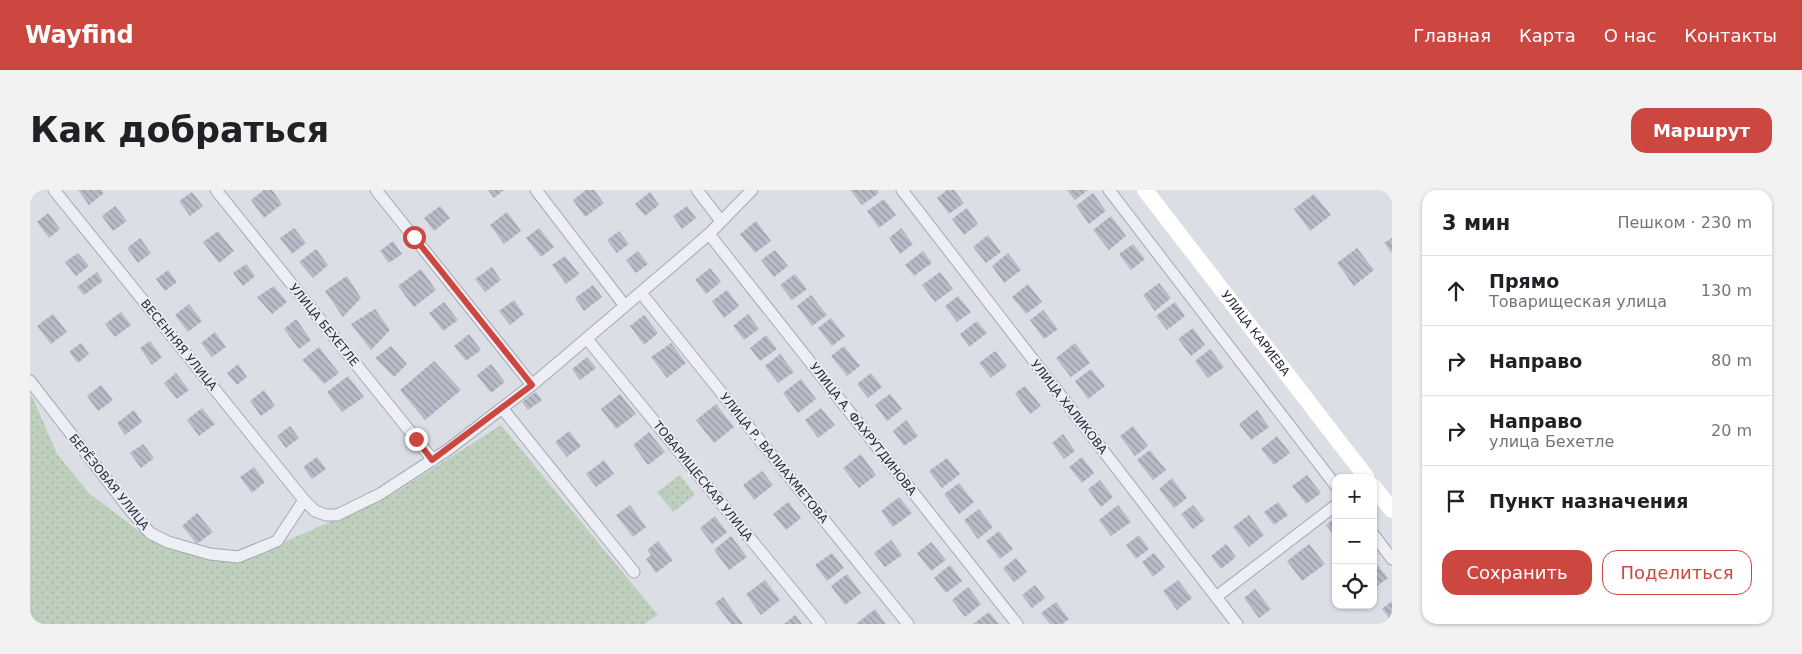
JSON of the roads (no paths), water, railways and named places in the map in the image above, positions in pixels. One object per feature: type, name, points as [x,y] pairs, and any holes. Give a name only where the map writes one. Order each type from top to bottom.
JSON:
[{"type":"main road","name":"УЛИЦА КАРИЕВА","points":[[1145,190],[1364,474]]},
{"type":"main road","points":[[1377,491],[1392,510]]},
{"type":"street","name":"ВЕСЕННЯЯ УЛИЦА","points":[[54,190],[304,500],[315,511],[326,515],[337,515],[380,494],[432,460],[502,408],[532,385],[710,234],[752,190]]},
{"type":"street","name":"УЛИЦА БЕХЕТЛЕ","points":[[216,190],[432,460]]},
{"type":"street","points":[[376,190],[532,385]]},
{"type":"street","points":[[536,190],[626,306]]},
{"type":"street","points":[[697,190],[722,221]]},
{"type":"street","name":"УЛИЦА ХАЛИКОВА","points":[[902,190],[1237,624]]},
{"type":"street","points":[[1109,190],[1332,481]]},
{"type":"street","name":"УЛИЦА А. ФАХРУТДИНОВА","points":[[710,234],[1017,624]]},
{"type":"street","name":"УЛИЦА Р. ВАЛИАХМЕТОВА","points":[[641,292],[908,624]]},
{"type":"street","name":"ТОВАРИЩЕСКАЯ УЛИЦА","points":[[586,339],[820,624]]},
{"type":"street","name":"БЕРЁЗОВАЯ УЛИЦА","points":[[30,381],[130,510],[150,533],[168,542],[210,554],[238,557],[277,541],[304,500]]},
{"type":"street","points":[[502,408],[634,572]]},
{"type":"street","points":[[1216,597],[1332,508]]},
{"type":"street","points":[[1377,539],[1392,559]]}]
